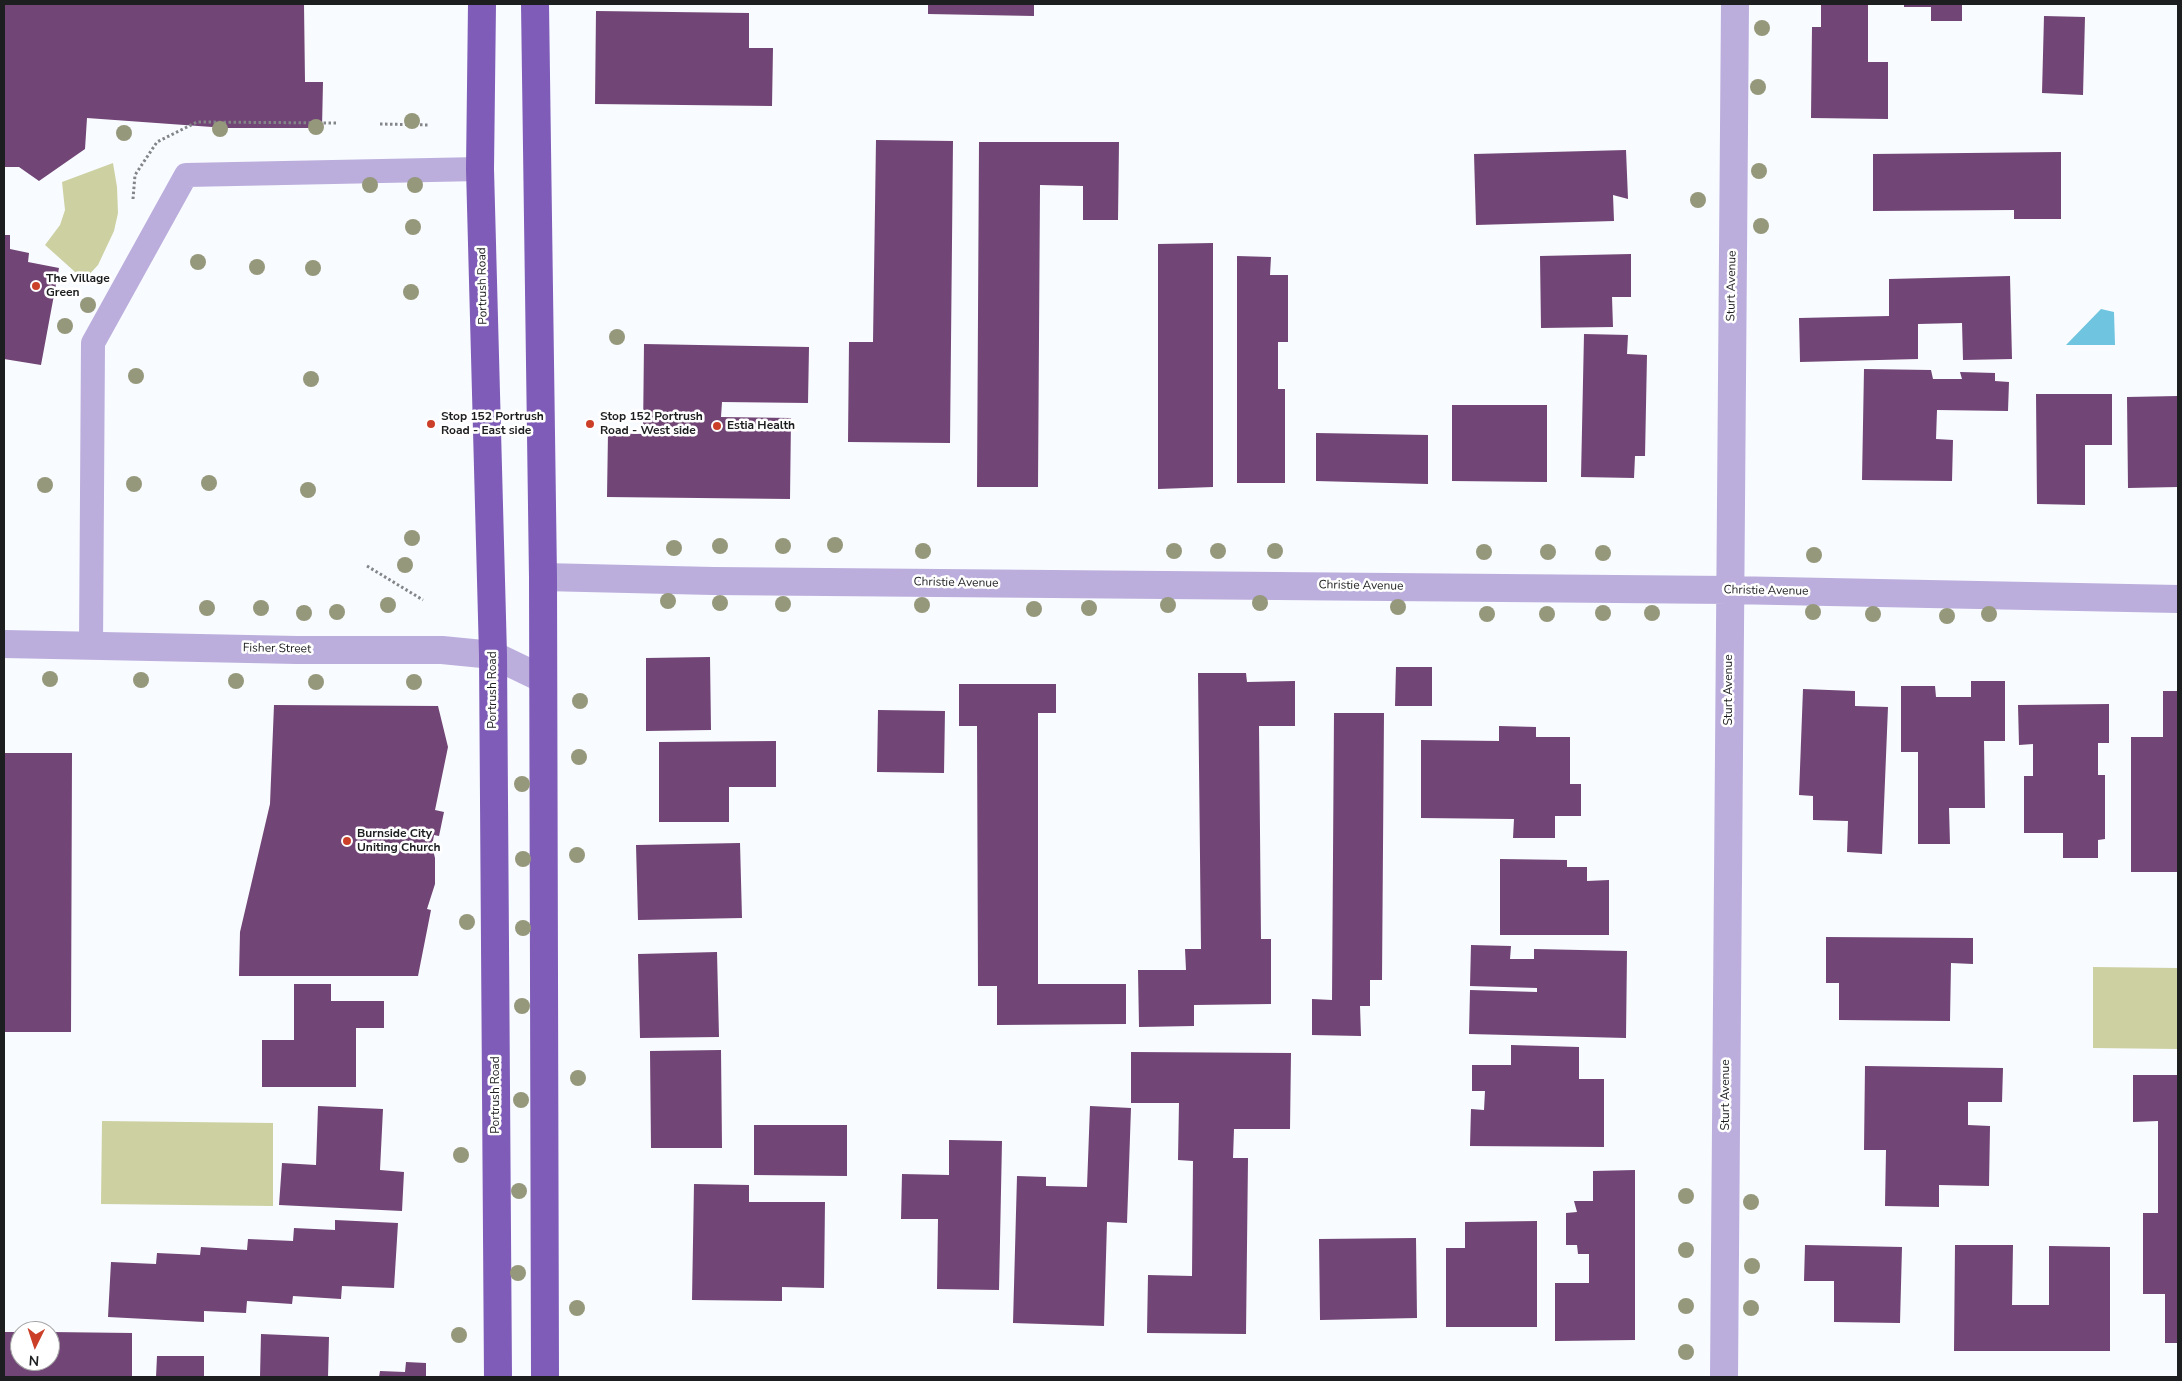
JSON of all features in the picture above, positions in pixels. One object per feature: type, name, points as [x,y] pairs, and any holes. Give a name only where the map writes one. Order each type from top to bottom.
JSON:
[{"type":"highway","name":"Portrush Road","points":[[482,4],[480,169],[493,655],[498,1377]]},
{"type":"highway","points":[[535,4],[544,679],[545,1377]]},
{"type":"street","name":"Sturt Avenue","points":[[1724,1377],[1735,4]]},
{"type":"street","name":"Christie Avenue","points":[[543,578],[1729,590],[2178,599]]},
{"type":"street","name":"Fisher Street","points":[[4,644],[297,650],[442,650],[493,655],[544,679]]},
{"type":"lane","points":[[92,646],[93,343],[186,175],[480,169]]},
{"type":"path","points":[[380,124],[430,125]]},
{"type":"path","points":[[367,566],[423,600]]},
{"type":"green space","points":[[113,163],[117,187],[118,213],[114,231],[98,265],[84,280],[45,245],[60,225],[65,210],[62,182]]},
{"type":"green space","points":[[2093,967],[2178,968],[2178,1049],[2093,1048]]},
{"type":"green space","points":[[102,1121],[273,1123],[273,1206],[101,1204]]},
{"type":"water","points":[[2101,309],[2114,312],[2115,345],[2066,345]]},
{"type":"building","points":[[4,4],[304,4],[305,82],[323,82],[322,128],[226,128],[87,118],[85,149],[39,181],[19,167],[4,167]]},
{"type":"building","points":[[928,4],[1034,4],[1034,16],[928,14]]},
{"type":"building","points":[[1904,4],[1962,4],[1962,21],[1931,21],[1931,7],[1904,7]]},
{"type":"building","points":[[1821,5],[1868,5],[1868,62],[1888,62],[1888,119],[1811,118],[1812,27],[1821,27]]},
{"type":"building","points":[[596,11],[749,13],[749,48],[773,48],[772,106],[595,104]]},
{"type":"building","points":[[2044,16],[2085,17],[2083,95],[2042,93]]},
{"type":"building","points":[[876,140],[953,141],[950,443],[848,442],[849,342],[873,342]]},
{"type":"building","points":[[979,142],[1119,142],[1118,220],[1083,220],[1083,186],[1040,185],[1038,487],[977,487]]},
{"type":"building","points":[[1626,150],[1628,199],[1613,195],[1614,221],[1476,225],[1474,154]]},
{"type":"building","points":[[2061,152],[2061,219],[2014,219],[2014,210],[1873,211],[1873,154]]},
{"type":"building","points":[[4,235],[10,235],[10,249],[29,253],[28,262],[59,268],[41,365],[4,359]]},
{"type":"building","points":[[1213,243],[1213,487],[1158,489],[1158,244]]},
{"type":"building","points":[[1631,254],[1631,297],[1612,297],[1613,327],[1541,328],[1540,256]]},
{"type":"building","points":[[1237,256],[1271,257],[1270,275],[1288,275],[1288,342],[1278,342],[1278,389],[1285,389],[1285,483],[1237,483]]},
{"type":"building","points":[[2010,276],[2012,359],[1963,360],[1962,323],[1918,324],[1918,359],[1800,362],[1799,318],[1889,316],[1889,279]]},
{"type":"building","points":[[1584,334],[1628,335],[1627,354],[1647,355],[1645,456],[1635,456],[1634,478],[1581,477]]},
{"type":"building","name":"Estia Health","points":[[644,344],[809,347],[808,403],[722,402],[721,417],[791,418],[790,499],[607,497],[608,433],[643,434]]},
{"type":"building","points":[[1864,369],[1931,370],[1933,379],[1962,379],[1960,372],[1995,373],[1995,381],[2009,382],[2008,411],[1937,410],[1936,439],[1953,440],[1952,481],[1862,480]]},
{"type":"building","points":[[2036,394],[2112,394],[2112,445],[2085,445],[2085,505],[2037,504]]},
{"type":"building","points":[[2178,396],[2178,487],[2128,488],[2127,397]]},
{"type":"building","points":[[1452,405],[1547,405],[1547,482],[1452,481]]},
{"type":"building","points":[[1316,433],[1428,435],[1428,484],[1316,481]]},
{"type":"building","points":[[710,657],[711,730],[646,731],[646,658]]},
{"type":"building","points":[[1396,667],[1432,667],[1432,706],[1395,706]]},
{"type":"building","points":[[1198,673],[1246,673],[1247,682],[1295,681],[1295,726],[1259,726],[1261,939],[1271,939],[1271,1004],[1194,1005],[1194,1026],[1139,1027],[1138,970],[1186,970],[1185,949],[1201,949]]},
{"type":"building","points":[[1971,681],[2005,681],[2005,741],[1984,741],[1985,808],[1949,808],[1950,844],[1918,844],[1918,752],[1901,752],[1901,686],[1935,686],[1936,697],[1971,697]]},
{"type":"building","points":[[959,684],[1056,684],[1056,713],[1038,713],[1038,984],[1126,984],[1126,1024],[997,1025],[997,986],[978,986],[977,726],[959,726]]},
{"type":"building","points":[[1803,689],[1855,691],[1855,706],[1888,707],[1882,854],[1847,852],[1848,821],[1813,820],[1813,796],[1799,795]]},
{"type":"building","points":[[2163,691],[2178,691],[2178,872],[2131,872],[2131,737],[2163,737]]},
{"type":"building","points":[[2109,704],[2109,743],[2098,743],[2098,775],[2105,775],[2105,839],[2098,840],[2098,858],[2063,858],[2063,833],[2024,833],[2024,776],[2033,776],[2033,744],[2019,745],[2018,705]]},
{"type":"building","name":"Burnside City Uniting Church","points":[[274,705],[438,706],[448,747],[435,810],[444,812],[439,836],[434,835],[432,846],[435,858],[435,884],[427,909],[431,910],[418,976],[239,976],[240,932],[270,804]]},
{"type":"building","points":[[878,710],[945,711],[944,773],[877,772]]},
{"type":"building","points":[[1334,713],[1384,713],[1382,980],[1370,980],[1370,1006],[1360,1006],[1361,1036],[1312,1035],[1312,999],[1332,1000]]},
{"type":"building","points":[[1499,726],[1536,727],[1536,737],[1570,737],[1570,784],[1581,784],[1581,816],[1555,816],[1555,838],[1513,838],[1514,819],[1421,818],[1421,740],[1499,741]]},
{"type":"building","points":[[776,741],[776,787],[729,787],[729,822],[659,822],[659,742]]},
{"type":"building","points":[[4,753],[72,753],[71,1032],[4,1032]]},
{"type":"building","points":[[740,843],[742,918],[638,920],[636,845]]},
{"type":"building","points":[[1500,859],[1567,860],[1567,867],[1587,867],[1587,881],[1609,880],[1609,935],[1500,935]]},
{"type":"building","points":[[1826,937],[1973,938],[1973,964],[1951,963],[1950,1021],[1839,1020],[1839,983],[1826,983]]},
{"type":"building","points":[[1471,945],[1511,946],[1510,959],[1534,959],[1534,949],[1627,951],[1626,1038],[1469,1034],[1470,990],[1537,992],[1537,988],[1470,986]]},
{"type":"building","points":[[717,952],[719,1037],[640,1038],[638,954]]},
{"type":"building","points":[[294,984],[331,984],[331,1001],[384,1001],[384,1028],[356,1028],[356,1087],[262,1087],[262,1040],[294,1040]]},
{"type":"building","points":[[1511,1045],[1579,1047],[1579,1079],[1604,1079],[1604,1147],[1470,1146],[1471,1109],[1484,1110],[1485,1091],[1472,1091],[1472,1065],[1511,1065]]},
{"type":"building","points":[[721,1050],[722,1148],[651,1148],[650,1051]]},
{"type":"building","points":[[1131,1052],[1291,1053],[1290,1129],[1234,1129],[1233,1158],[1248,1158],[1246,1334],[1147,1333],[1148,1275],[1192,1276],[1193,1161],[1178,1160],[1179,1103],[1131,1103]]},
{"type":"building","points":[[1865,1066],[2003,1068],[2002,1102],[1968,1102],[1968,1125],[1990,1126],[1989,1186],[1939,1185],[1939,1207],[1885,1206],[1886,1150],[1864,1150]]},
{"type":"building","points":[[2133,1075],[2178,1075],[2178,1343],[2165,1343],[2165,1294],[2143,1294],[2143,1213],[2158,1213],[2158,1121],[2133,1122]]},
{"type":"building","points":[[318,1106],[383,1109],[380,1170],[404,1172],[402,1211],[279,1205],[282,1163],[316,1165]]},
{"type":"building","points":[[1090,1106],[1131,1108],[1127,1223],[1107,1222],[1104,1326],[1013,1323],[1017,1176],[1046,1177],[1046,1186],[1087,1187]]},
{"type":"building","points":[[754,1125],[847,1125],[847,1176],[754,1175]]},
{"type":"building","points":[[949,1140],[1002,1141],[999,1290],[937,1289],[938,1219],[901,1219],[902,1174],[949,1175]]},
{"type":"building","points":[[1635,1170],[1635,1340],[1555,1341],[1555,1283],[1589,1283],[1589,1254],[1578,1254],[1577,1245],[1566,1245],[1566,1213],[1577,1212],[1574,1201],[1593,1201],[1593,1171]]},
{"type":"building","points":[[694,1184],[749,1185],[749,1202],[825,1202],[824,1288],[782,1287],[782,1301],[692,1300]]},
{"type":"building","points":[[335,1220],[398,1223],[394,1288],[342,1286],[341,1299],[293,1296],[292,1304],[247,1301],[246,1313],[204,1311],[204,1322],[108,1317],[111,1262],[156,1264],[157,1253],[200,1255],[201,1247],[247,1250],[248,1239],[293,1241],[294,1228],[335,1230]]},
{"type":"building","points":[[1537,1221],[1537,1327],[1446,1327],[1446,1248],[1465,1248],[1465,1222]]},
{"type":"building","points":[[1416,1238],[1417,1318],[1320,1320],[1319,1239]]},
{"type":"building","points":[[1805,1245],[1902,1247],[1900,1323],[1834,1322],[1834,1281],[1804,1281]]},
{"type":"building","points":[[1955,1245],[2013,1245],[2012,1305],[2049,1305],[2049,1246],[2110,1247],[2110,1351],[1954,1351]]},
{"type":"building","points":[[4,1332],[10,1332],[10,1371],[60,1371],[60,1332],[132,1333],[132,1377],[4,1377]]},
{"type":"building","points":[[261,1334],[329,1337],[328,1377],[260,1377]]},
{"type":"building","points":[[157,1356],[204,1356],[204,1377],[156,1377]]},
{"type":"building","points":[[406,1362],[426,1363],[426,1377],[379,1377],[380,1371],[405,1372]]},
{"type":"place","name":"The Village Green","points":[[36,286]]},
{"type":"place","name":"Stop 152 Portrush Road - East side","points":[[431,424]]},
{"type":"place","name":"Stop 152 Portrush Road - West side","points":[[590,424]]},
{"type":"place","name":"Estia Health","points":[[717,426]]},
{"type":"place","name":"Burnside City Uniting Church","points":[[347,841]]}]
